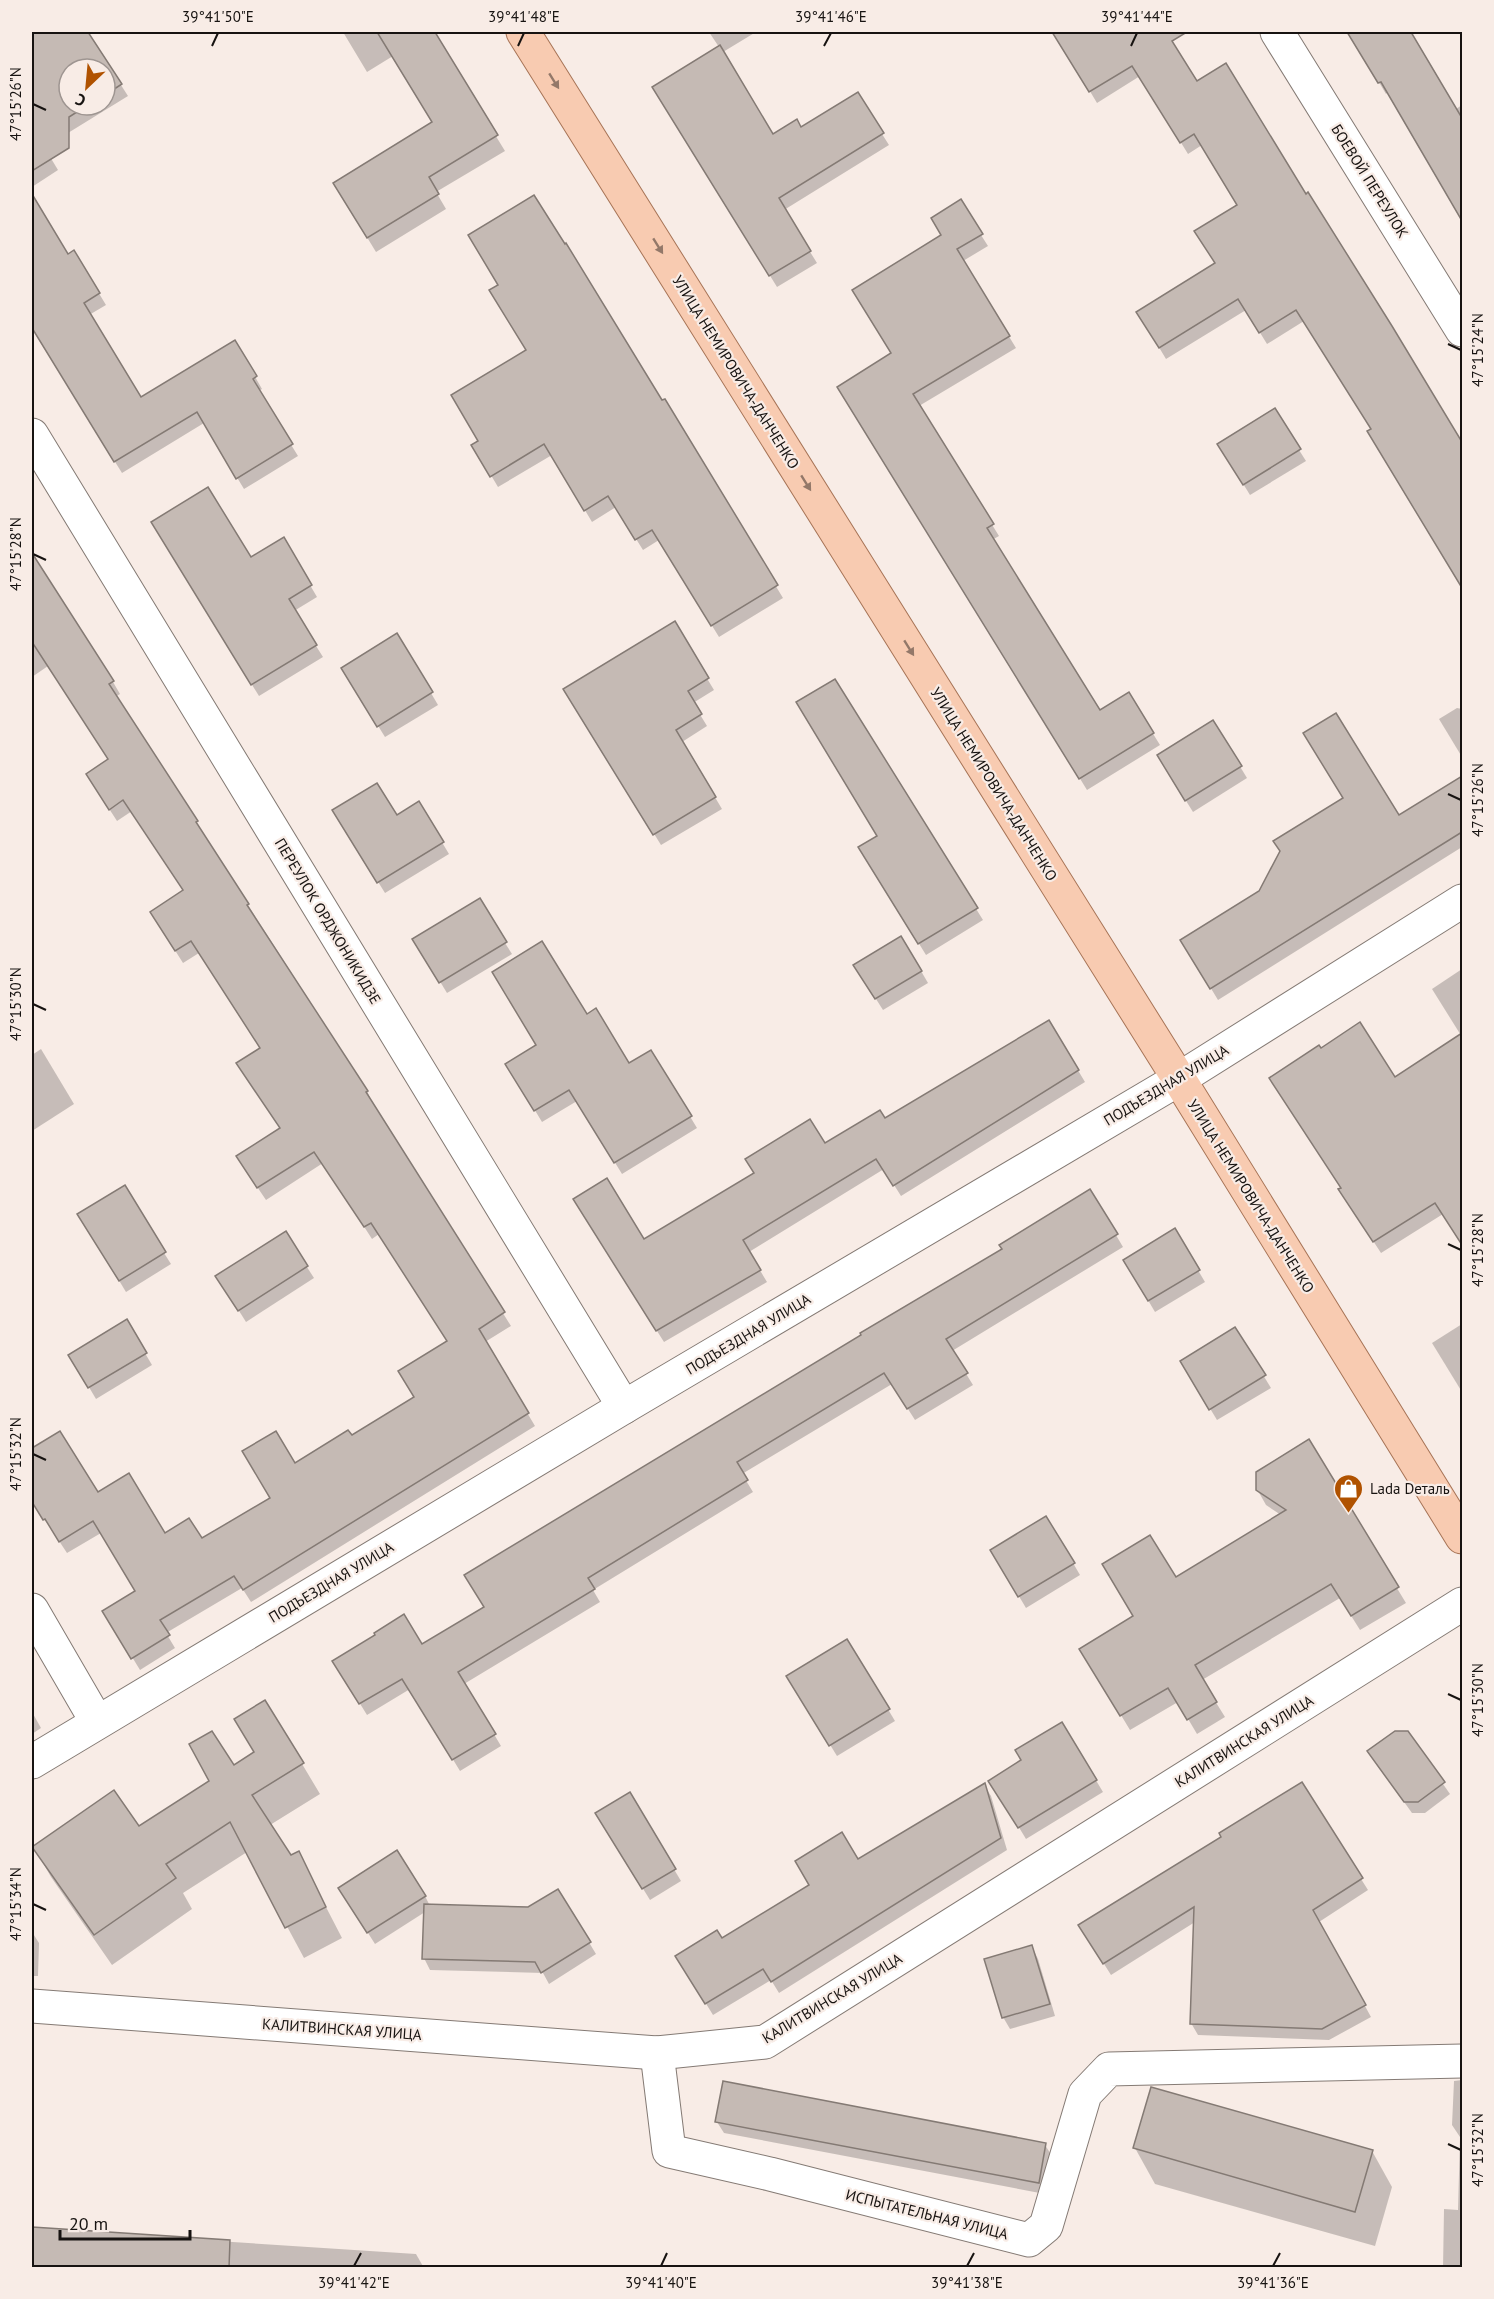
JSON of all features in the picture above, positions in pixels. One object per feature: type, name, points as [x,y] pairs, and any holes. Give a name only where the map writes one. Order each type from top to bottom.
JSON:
[{"type":"main road","name":"УЛИЦА НЕМИРОВИЧА-ДАНЧЕНКО","points":[[523,32],[1179,1079],[1462,1537]]},
{"type":"street","name":"БОЕВОЙ ПЕРЕУЛОК","points":[[1277,32],[1462,330]]},
{"type":"street","name":"ПЕРЕУЛОК ОРДЖОНИКИДЗЕ","points":[[32,435],[624,1407]]},
{"type":"street","name":"ПОДЪЕЗДНАЯ УЛИЦА","points":[[32,1762],[624,1407],[1179,1079],[1462,901]]},
{"type":"street","name":"КАЛИТВИНСКАЯ УЛИЦА","points":[[32,2006],[657,2053],[765,2042],[1462,1604]]},
{"type":"street","points":[[32,1610],[97,1722]]},
{"type":"street","name":"ИСПЫТАТЕЛЬНАЯ УЛИЦА","points":[[657,2053],[669,2151],[770,2174],[1029,2240],[1046,2226],[1085,2094],[1109,2069],[1462,2061]]},
{"type":"building","points":[[32,32],[88,32],[104,57],[57,57],[57,117],[69,117],[69,148],[32,171]]},
{"type":"building","points":[[377,32],[435,32],[498,135],[429,177],[439,194],[367,238],[333,183],[432,122]]},
{"type":"building","points":[[1052,32],[1187,32],[1172,41],[1197,81],[1226,63],[1306,194],[1308,192],[1392,326],[1462,442],[1462,588],[1367,431],[1371,429],[1296,310],[1259,333],[1238,299],[1159,348],[1136,312],[1215,263],[1194,231],[1237,205],[1194,134],[1180,143],[1132,66],[1089,92]]},
{"type":"building","points":[[1347,32],[1411,32],[1462,118],[1462,221],[1381,82],[1378,83]]},
{"type":"building","points":[[720,45],[773,134],[797,119],[801,127],[858,92],[884,133],[779,198],[811,251],[769,276],[652,87]]},
{"type":"building","points":[[117,76],[122,84],[117,87]]},
{"type":"building","points":[[32,194],[68,254],[74,250],[100,293],[84,303],[141,397],[235,340],[257,376],[253,379],[293,444],[236,479],[197,412],[114,462],[32,328]]},
{"type":"building","points":[[534,195],[662,400],[665,399],[778,585],[711,626],[652,530],[635,540],[608,496],[584,511],[544,444],[490,477],[471,445],[478,441],[451,395],[526,350],[489,290],[498,285],[468,235]]},
{"type":"building","points":[[961,199],[983,234],[957,249],[1010,336],[913,394],[994,524],[987,528],[1100,710],[1129,692],[1154,733],[1079,779],[837,387],[891,353],[852,290],[941,235],[931,218]]},
{"type":"building","points":[[1275,408],[1301,449],[1243,485],[1217,444]]},
{"type":"building","points":[[208,487],[251,557],[284,537],[312,585],[289,599],[317,645],[251,685],[151,522]]},
{"type":"building","points":[[32,553],[114,681],[109,684],[198,821],[196,822],[249,904],[247,905],[368,1091],[366,1092],[505,1312],[479,1329],[529,1413],[243,1590],[234,1576],[160,1620],[170,1635],[131,1659],[102,1611],[135,1591],[93,1521],[59,1542],[45,1519],[43,1520],[32,1502],[32,1448],[60,1431],[98,1492],[129,1473],[165,1533],[189,1518],[202,1538],[270,1498],[242,1451],[276,1431],[295,1463],[348,1430],[352,1435],[414,1397],[398,1371],[447,1341],[371,1223],[364,1227],[314,1152],[257,1188],[236,1156],[280,1128],[236,1063],[260,1048],[191,941],[175,951],[150,912],[183,890],[123,800],[109,810],[86,774],[108,759],[32,642]]},
{"type":"building","points":[[675,621],[709,678],[688,691],[702,714],[676,730],[716,797],[653,835],[563,689]]},
{"type":"building","points":[[397,633],[433,692],[377,727],[341,668]]},
{"type":"building","points":[[835,679],[978,908],[918,944],[858,847],[877,836],[796,702]]},
{"type":"building","points":[[1336,713],[1399,815],[1462,776],[1462,832],[1210,989],[1180,940],[1259,891],[1280,851],[1273,841],[1343,798],[1303,733]]},
{"type":"building","points":[[1213,720],[1242,766],[1185,801],[1157,755]]},
{"type":"building","points":[[377,783],[397,815],[419,801],[444,842],[377,883],[332,810]]},
{"type":"building","points":[[480,898],[507,942],[439,983],[412,939]]},
{"type":"building","points":[[901,936],[922,971],[875,999],[853,965]]},
{"type":"building","points":[[542,941],[587,1014],[596,1008],[629,1063],[651,1050],[692,1116],[614,1163],[569,1090],[534,1111],[505,1064],[536,1045],[492,972]]},
{"type":"building","points":[[1049,1020],[1079,1070],[893,1186],[876,1159],[743,1240],[761,1270],[656,1331],[573,1199],[607,1178],[644,1239],[754,1173],[745,1159],[810,1119],[825,1143],[880,1110],[885,1118]]},
{"type":"building","points":[[1360,1022],[1395,1077],[1462,1033],[1462,1245],[1435,1203],[1373,1242],[1338,1189],[1341,1188],[1269,1078],[1319,1045],[1321,1048]]},
{"type":"building","points":[[125,1185],[166,1252],[119,1281],[77,1214]]},
{"type":"building","points":[[1090,1189],[1118,1234],[946,1339],[968,1373],[907,1409],[884,1373],[737,1462],[748,1480],[588,1578],[595,1589],[458,1672],[496,1734],[452,1760],[402,1679],[359,1704],[332,1661],[404,1614],[422,1644],[484,1607],[464,1575],[1002,1249],[999,1245]]},
{"type":"building","points":[[1175,1228],[1200,1270],[1148,1301],[1123,1260]]},
{"type":"building","points":[[286,1231],[308,1266],[238,1311],[215,1276]]},
{"type":"building","points":[[127,1319],[147,1353],[88,1388],[68,1355]]},
{"type":"building","points":[[1235,1327],[1266,1375],[1209,1410],[1180,1361]]},
{"type":"building","points":[[1309,1439],[1399,1587],[1351,1616],[1331,1584],[1195,1665],[1217,1702],[1187,1720],[1168,1688],[1120,1716],[1079,1649],[1133,1616],[1102,1564],[1150,1535],[1176,1577],[1286,1510],[1256,1490],[1256,1472]]},
{"type":"building","points":[[1046,1516],[1075,1563],[1018,1597],[990,1550]]},
{"type":"building","points":[[847,1639],[890,1709],[829,1746],[786,1676]]},
{"type":"building","points":[[265,1700],[304,1763],[252,1795],[291,1855],[299,1851],[326,1907],[285,1928],[230,1822],[166,1864],[176,1878],[94,1935],[32,1847],[114,1790],[139,1826],[209,1781],[189,1744],[212,1731],[234,1765],[254,1752],[234,1719]]},
{"type":"building","points":[[1062,1722],[1097,1780],[1018,1828],[988,1781],[1021,1760],[1015,1750]]},
{"type":"building","points":[[1395,1731],[1408,1731],[1445,1782],[1418,1802],[1404,1802],[1367,1751]]},
{"type":"building","points":[[1302,1782],[1363,1878],[1313,1910],[1366,2005],[1322,2029],[1190,2024],[1194,1907],[1103,1964],[1078,1925],[1221,1837],[1219,1833]]},
{"type":"building","points":[[985,1783],[1001,1838],[771,1982],[763,1969],[705,2004],[675,1956],[717,1930],[722,1938],[809,1885],[795,1861],[842,1832],[858,1859]]},
{"type":"building","points":[[630,1792],[676,1869],[642,1889],[595,1813]]},
{"type":"building","points":[[397,1850],[426,1896],[367,1933],[338,1888]]},
{"type":"building","points":[[558,1889],[591,1942],[541,1973],[535,1962],[422,1959],[424,1904],[528,1907]]},
{"type":"building","points":[[1032,1945],[1050,2004],[1002,2018],[984,1959]]},
{"type":"building","points":[[723,2081],[1046,2143],[1039,2183],[715,2122]]},
{"type":"building","points":[[1151,2087],[1373,2150],[1355,2212],[1133,2148]]},
{"type":"building","points":[[32,2227],[230,2240],[229,2268],[32,2268]]},
{"type":"place","name":"Lada Dеталь","points":[[1349,1514]]}]
